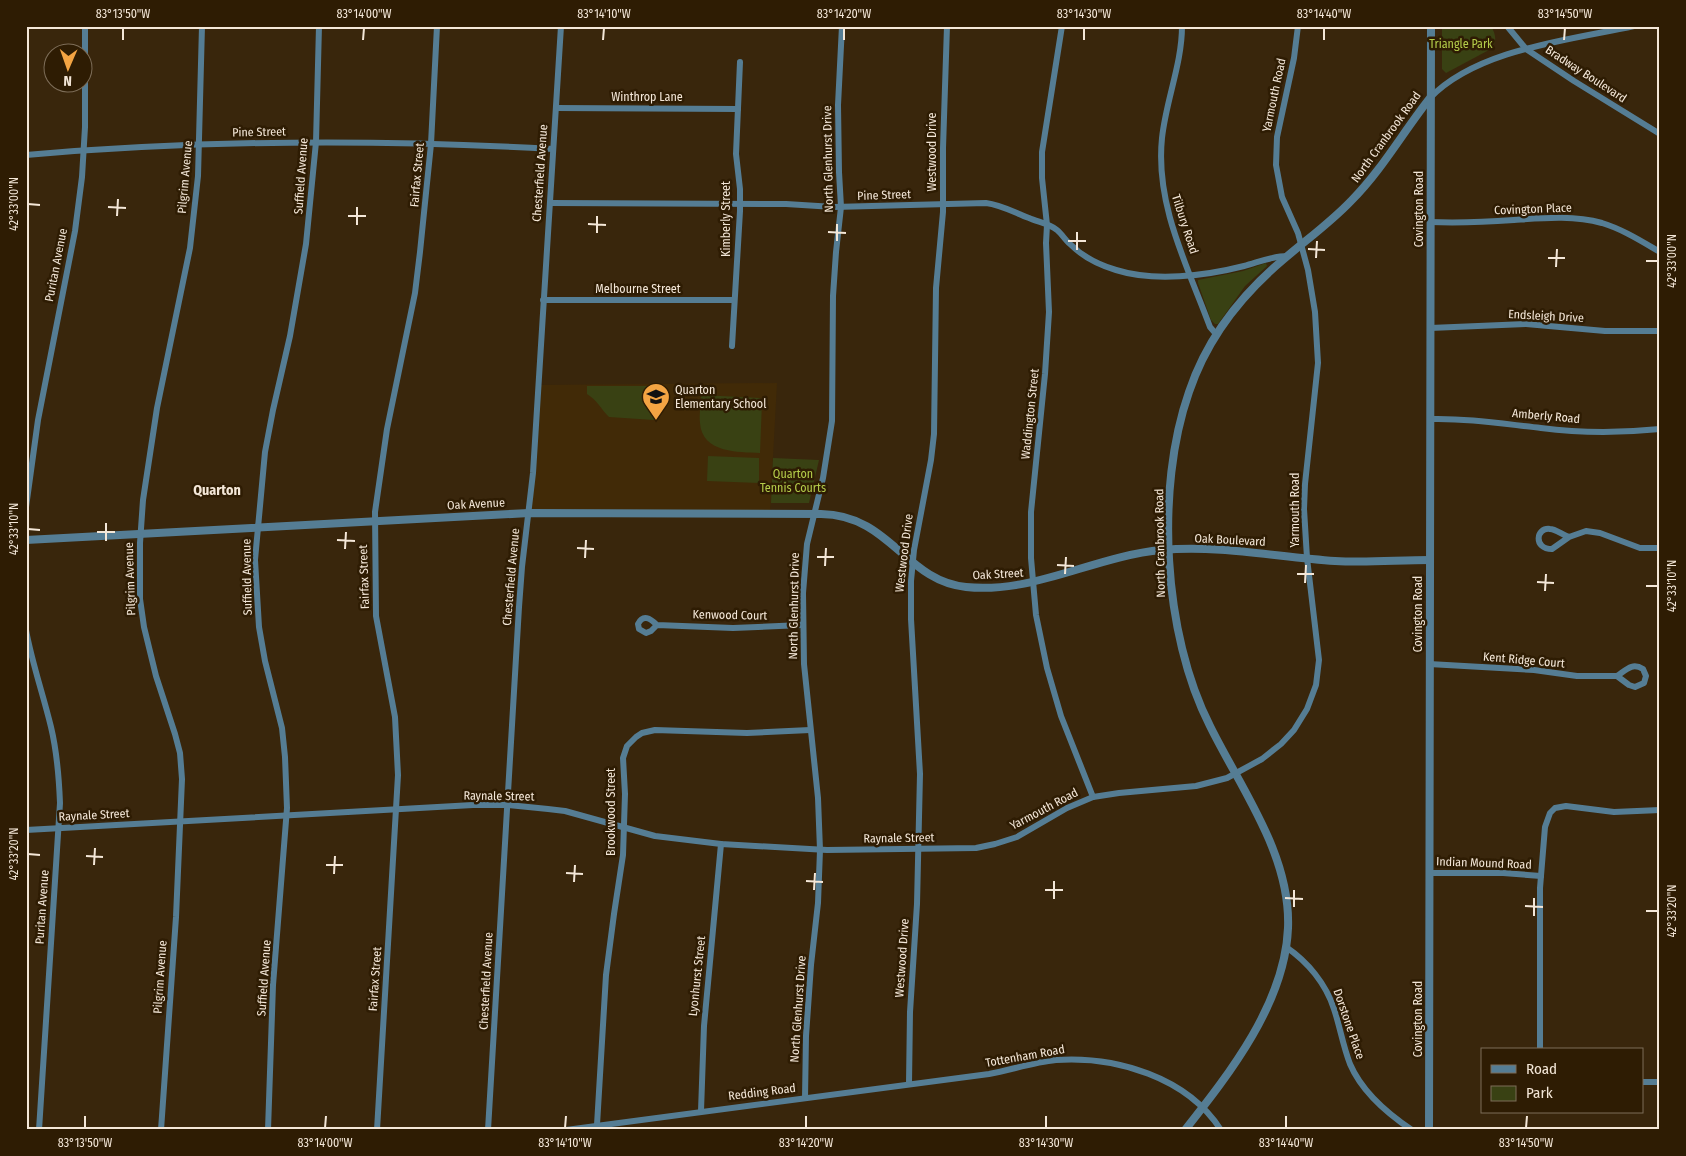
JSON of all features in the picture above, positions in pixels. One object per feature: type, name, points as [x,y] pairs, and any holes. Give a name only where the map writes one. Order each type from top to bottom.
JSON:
[{"type":"street","name":"Puritan Avenue","points":[[26,506],[38,420],[75,231],[82,177],[85,26]]},
{"type":"street","name":"Pilgrim Avenue","points":[[162,1130],[182,779],[180,753],[151,658],[144,627],[139,580],[140,534],[157,408],[190,248],[198,176],[202,26]]},
{"type":"street","name":"Suffield Avenue","points":[[268,1130],[274,985],[287,816],[282,728],[265,661],[259,627],[255,560],[267,444],[290,336],[312,200],[316,142],[319,26]]},
{"type":"street","name":"Fairfax Street","points":[[377,1130],[397,810],[398,748],[395,717],[376,616],[374,521],[378,480],[414,293],[424,225],[431,144],[437,26]]},
{"type":"street","name":"Chesterfield Avenue","points":[[488,1130],[519,607],[534,463],[561,26]]},
{"type":"street","name":"North Glenhurst Drive","points":[[806,1098],[806,1036],[818,903],[820,850],[818,798],[805,688],[802,625],[809,532],[827,460],[831,429],[833,296],[841,207],[838,105],[842,26]]},
{"type":"street","name":"Westwood Drive","points":[[909,1084],[910,1012],[919,850],[920,774],[910,600],[913,562],[934,434],[936,393],[935,313],[944,204],[943,139],[947,26]]},
{"type":"street","name":"Waddington Street","points":[[1062,26],[1042,152],[1042,178],[1047,225],[1049,312],[1045,374],[1031,512],[1032,583],[1040,642],[1052,685],[1061,716],[1093,797]]},
{"type":"street","name":"Tilbury Road","points":[[1182,26],[1177,68],[1163,128],[1161,164],[1164,194],[1168,212],[1210,327],[1216,334]]},
{"type":"street","name":"Yarmouth Road","points":[[968,848],[995,844],[1018,837],[1067,808],[1093,797],[1196,786],[1235,775],[1262,759],[1288,737],[1301,720],[1312,697],[1316,685],[1319,660],[1307,558],[1304,509],[1318,363],[1312,287],[1301,245],[1280,186],[1276,152],[1279,122],[1294,58],[1298,26]]},
{"type":"street","name":"North Cranbrook Road","points":[[1185,1130],[1235,1063],[1259,1024],[1279,978],[1286,947],[1288,906],[1280,868],[1264,829],[1208,723],[1193,687],[1185,661],[1172,599],[1169,549],[1169,497],[1173,457],[1182,411],[1196,373],[1216,334],[1230,314],[1250,290],[1332,220],[1366,185],[1430,98],[1430,26]]},
{"type":"street","name":"Bradway Boulevard","points":[[1507,26],[1526,49],[1574,82],[1660,134]]},
{"type":"street","points":[[1430,98],[1464,73],[1501,56],[1634,26]]},
{"type":"street","name":"Kimberly Street","points":[[732,346],[740,204],[736,154],[740,62]]},
{"type":"street","name":"Covington Road","points":[[1429,1130],[1430,98]]},
{"type":"street","name":"Winthrop Lane","points":[[556,108],[738,108]]},
{"type":"street","name":"Pine Street","points":[[26,155],[199,145],[316,142],[553,149]]},
{"type":"street","name":"Pine Street","points":[[550,204],[786,204],[841,207],[992,204],[1057,230],[1069,244],[1084,256],[1116,270],[1152,276],[1191,275],[1230,269],[1276,256],[1288,256]]},
{"type":"street","name":"Covington Place","points":[[1430,222],[1481,222],[1565,217],[1602,223],[1627,233],[1660,252]]},
{"type":"street","name":"Melbourne Street","points":[[543,300],[734,300]]},
{"type":"street","name":"Endsleigh Drive","points":[[1430,328],[1526,324],[1604,331],[1660,331]]},
{"type":"street","name":"Amberly Road","points":[[1430,419],[1476,420],[1590,432],[1660,429]]},
{"type":"street","name":"Oak Avenue","points":[[26,540],[529,513],[814,514],[839,515],[862,523],[890,541],[913,562]]},
{"type":"street","points":[[1569,537],[1581,532],[1592,532],[1640,548],[1660,548]]},
{"type":"street","name":"Oak Boulevard","points":[[1032,583],[1103,561],[1169,549],[1240,550],[1307,558],[1364,562],[1430,560]]},
{"type":"street","name":"Oak Street","points":[[913,562],[933,577],[960,586],[990,588],[1032,583]]},
{"type":"street","name":"Kenwood Court","points":[[656,625],[733,628],[802,625]]},
{"type":"street","name":"Puritan Avenue","points":[[26,630],[30,654],[56,749],[60,803],[40,1130]]},
{"type":"street","name":"Kent Ridge Court","points":[[1429,664],[1534,670],[1584,677],[1618,676]]},
{"type":"street","name":"Brookwood Street","points":[[597,1125],[606,975],[621,875],[625,829],[623,758],[625,751],[631,741],[642,733],[655,730],[747,733],[810,730]]},
{"type":"street","name":"Raynale Street","points":[[26,830],[508,805],[565,812],[669,839],[721,844],[820,850],[968,848]]},
{"type":"street","name":"Indian Mound Road","points":[[1429,873],[1503,873],[1541,876],[1546,821],[1555,808],[1566,806],[1599,811],[1629,812],[1660,810]]},
{"type":"street","name":"Lyonhurst Street","points":[[701,1111],[704,1026],[721,844]]},
{"type":"street","points":[[1540,1048],[1541,876]]},
{"type":"street","points":[[1660,932],[1660,979]]},
{"type":"street","name":"Dorstone Place","points":[[1286,947],[1300,957],[1323,984],[1334,1009],[1351,1066],[1363,1085],[1378,1103],[1412,1130]]},
{"type":"street","name":"Tottenham Road","points":[[961,1078],[1055,1060],[1097,1060],[1121,1064],[1154,1076],[1178,1089],[1203,1108],[1221,1130]]},
{"type":"street","name":"Redding Road","points":[[566,1130],[961,1078]]},
{"type":"street","points":[[1644,1082],[1660,1082]]},
{"type":"shaded area","name":"Quarton Elementary School","points":[[777,383],[770,513],[531,513],[539,385]]},
{"type":"green space","name":"Triangle Park","points":[[1442,26],[1491,26],[1495,36],[1494,45],[1489,50],[1446,73],[1442,69]]},
{"type":"green space","points":[[1266,263],[1267,266],[1245,286],[1218,324],[1215,324],[1211,320],[1198,280],[1243,271]]},
{"type":"green space","points":[[587,386],[656,386],[656,397],[652,408],[655,409],[654,420],[609,417],[587,394]]},
{"type":"green space","points":[[701,395],[760,398],[762,402],[760,453],[722,449],[707,440],[702,433],[700,423]]},
{"type":"green space","points":[[708,456],[759,458],[759,483],[707,481]]},
{"type":"green space","name":"Quarton Tennis Courts","points":[[773,458],[819,460],[809,503],[771,503]]},
{"type":"place","name":"Quarton Elementary School","points":[[656,421]]},
{"type":"district","name":"Quarton","points":[[217,490]]}]
